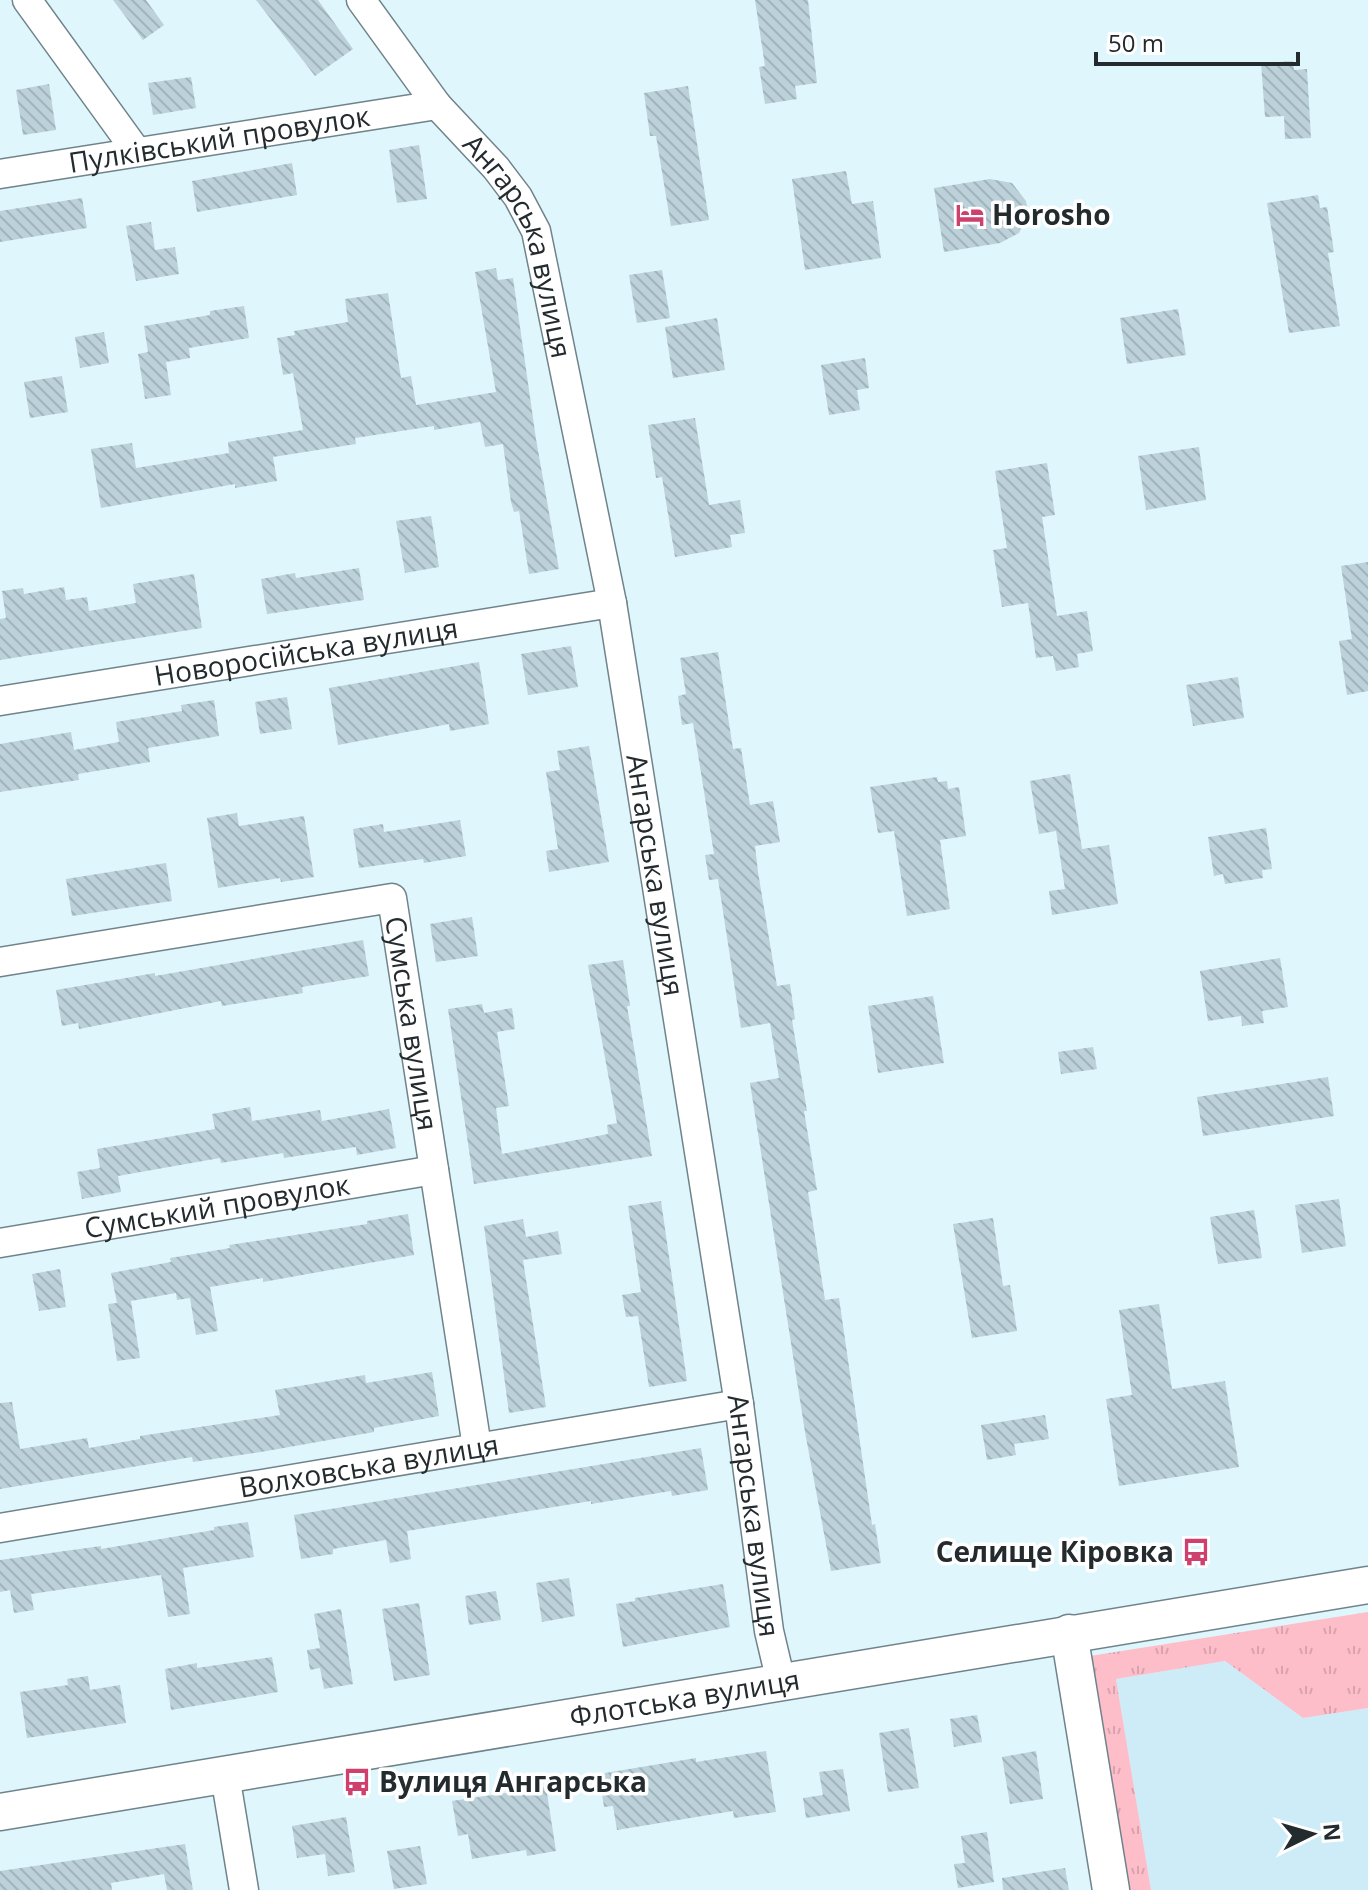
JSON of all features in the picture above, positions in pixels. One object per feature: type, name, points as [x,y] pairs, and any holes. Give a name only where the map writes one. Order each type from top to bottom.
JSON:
[{"type":"street","points":[[27,0],[137,152]]},
{"type":"street","name":"Ангарська вулиця","points":[[361,0],[437,105],[496,168],[518,197],[536,231],[612,603],[739,1404],[769,1631],[781,1682]]},
{"type":"street","name":"Пулківський провулок","points":[[0,174],[437,105]]},
{"type":"street","name":"Новоросійська вулиця","points":[[0,701],[612,603]]},
{"type":"street","name":"Сумська вулиця","points":[[0,962],[392,898],[477,1447]]},
{"type":"street","name":"Сумський провулок","points":[[0,1243],[434,1170]]},
{"type":"street","name":"Волховська вулиця","points":[[0,1528],[739,1404]]},
{"type":"street","name":"Флотська вулиця","points":[[0,1812],[1368,1585]]},
{"type":"street","points":[[1069,1633],[1111,1890]]},
{"type":"street","points":[[225,1775],[244,1890]]},
{"type":"shaded area","points":[[1225,1661],[1303,1718],[1368,1708],[1368,1890],[1151,1890],[1116,1679]]},
{"type":"green space","points":[[1368,1612],[1368,1708],[1303,1718],[1225,1661],[1116,1679],[1151,1890],[1127,1890],[1090,1656]]},
{"type":"building","points":[[113,0],[146,0],[164,25],[143,40]]},
{"type":"building","points":[[256,0],[318,0],[353,49],[315,76]]},
{"type":"building","points":[[755,0],[808,0],[817,83],[795,86],[797,99],[765,104],[759,67],[765,66]]},
{"type":"building","points":[[1293,61],[1294,70],[1307,69],[1311,138],[1285,139],[1284,116],[1265,117],[1261,63]]},
{"type":"building","points":[[191,77],[196,108],[153,115],[148,83]]},
{"type":"building","points":[[49,84],[56,130],[23,135],[16,90]]},
{"type":"building","points":[[688,86],[709,220],[671,226],[656,136],[650,136],[644,93]]},
{"type":"building","points":[[419,145],[427,199],[397,203],[389,150]]},
{"type":"building","points":[[292,163],[297,195],[197,212],[192,181]]},
{"type":"building","points":[[846,171],[852,204],[873,201],[881,258],[805,270],[792,179]]},
{"type":"building","points":[[990,179],[1012,183],[1026,201],[1028,212],[1019,233],[1000,243],[944,252],[934,188]]},
{"type":"building","points":[[1318,195],[1320,208],[1327,207],[1334,252],[1328,253],[1340,326],[1289,333],[1267,203]]},
{"type":"building","points":[[82,198],[87,228],[0,242],[0,211]]},
{"type":"building","points":[[151,222],[155,250],[175,247],[179,274],[136,281],[126,226]]},
{"type":"building","points":[[496,268],[498,280],[513,278],[536,439],[559,569],[529,574],[519,511],[514,512],[511,502],[503,444],[485,447],[480,422],[355,438],[356,444],[273,457],[277,481],[235,488],[235,484],[101,508],[91,449],[132,443],[136,468],[229,453],[228,442],[303,430],[293,373],[283,375],[277,338],[295,335],[294,331],[348,322],[345,299],[388,293],[401,378],[411,376],[416,405],[496,392],[475,272]]},
{"type":"building","points":[[662,270],[670,318],[637,323],[629,275]]},
{"type":"building","points":[[244,306],[249,338],[189,348],[190,358],[166,362],[171,395],[145,399],[138,354],[148,352],[144,326]]},
{"type":"building","points":[[1178,309],[1186,355],[1127,364],[1120,318]]},
{"type":"building","points":[[717,318],[725,370],[673,378],[665,327]]},
{"type":"building","points":[[104,332],[109,363],[80,368],[75,337]]},
{"type":"building","points":[[865,358],[869,388],[857,390],[860,410],[829,415],[821,365]]},
{"type":"building","points":[[62,376],[68,412],[30,418],[24,382]]},
{"type":"building","points":[[695,418],[709,505],[740,500],[745,533],[730,535],[732,547],[675,557],[662,477],[656,478],[648,425]]},
{"type":"building","points":[[1199,447],[1206,500],[1146,510],[1138,456]]},
{"type":"building","points":[[1047,463],[1055,515],[1042,517],[1057,616],[1087,611],[1093,651],[1077,654],[1079,667],[1056,671],[1053,656],[1036,658],[1028,603],[1002,607],[993,550],[1007,548],[995,471]]},
{"type":"building","points":[[431,516],[439,567],[405,573],[396,521]]},
{"type":"building","points":[[1368,562],[1368,691],[1347,695],[1339,641],[1352,639],[1341,566]]},
{"type":"building","points":[[359,568],[364,600],[267,614],[261,579],[295,573],[296,578]]},
{"type":"building","points":[[194,574],[202,628],[0,660],[0,619],[6,618],[2,591],[23,588],[24,594],[64,587],[66,600],[87,597],[89,611],[136,603],[133,584]]},
{"type":"building","points":[[571,646],[578,687],[528,695],[521,654]]},
{"type":"building","points":[[718,652],[733,749],[741,748],[750,805],[773,801],[780,842],[755,846],[758,872],[777,986],[790,984],[795,1019],[792,1020],[817,1190],[808,1192],[825,1300],[839,1298],[872,1525],[875,1524],[881,1563],[831,1571],[805,1432],[750,1083],[779,1078],[770,1023],[741,1028],[718,879],[709,880],[705,855],[714,854],[693,723],[682,725],[678,696],[686,694],[680,658]]},
{"type":"building","points":[[479,662],[489,724],[450,731],[449,724],[338,745],[329,688]]},
{"type":"building","points":[[1238,677],[1244,718],[1193,726],[1186,685]]},
{"type":"building","points":[[287,697],[292,729],[260,734],[255,702]]},
{"type":"building","points":[[214,700],[219,736],[148,748],[150,762],[78,774],[79,780],[0,792],[0,744],[71,732],[74,750],[119,742],[116,722],[182,711],[181,705]]},
{"type":"building","points":[[589,746],[609,862],[549,872],[546,851],[558,849],[546,772],[560,770],[557,751]]},
{"type":"building","points":[[1070,774],[1082,849],[1109,845],[1118,904],[1052,915],[1049,891],[1065,889],[1056,831],[1039,834],[1030,781]]},
{"type":"building","points":[[937,777],[938,782],[947,781],[948,789],[959,787],[966,836],[940,840],[950,909],[907,916],[894,831],[878,833],[870,787]]},
{"type":"building","points":[[237,813],[239,826],[304,816],[314,877],[281,882],[280,878],[218,888],[207,818]]},
{"type":"building","points":[[460,820],[466,856],[359,868],[353,829],[383,824],[384,832]]},
{"type":"building","points":[[1266,828],[1272,869],[1262,870],[1263,878],[1225,884],[1223,874],[1214,876],[1208,837]]},
{"type":"building","points":[[166,863],[172,901],[72,916],[66,879]]},
{"type":"building","points":[[472,917],[478,956],[436,962],[430,924]]},
{"type":"building","points":[[363,940],[369,976],[302,987],[303,993],[222,1006],[221,1001],[79,1029],[78,1023],[62,1026],[56,990]]},
{"type":"building","points":[[1280,958],[1288,1007],[1262,1011],[1264,1023],[1242,1026],[1241,1016],[1208,1021],[1200,971]]},
{"type":"building","points":[[623,960],[630,1006],[627,1006],[652,1156],[474,1184],[448,1009],[482,1004],[484,1013],[512,1008],[515,1029],[497,1032],[509,1106],[496,1108],[502,1154],[608,1134],[607,1125],[617,1123],[588,965]]},
{"type":"building","points":[[933,996],[944,1063],[878,1073],[868,1006]]},
{"type":"building","points":[[1093,1047],[1097,1069],[1061,1074],[1058,1052]]},
{"type":"building","points":[[1328,1077],[1334,1116],[1203,1136],[1197,1097]]},
{"type":"building","points":[[250,1107],[252,1121],[320,1110],[322,1121],[389,1109],[396,1148],[357,1155],[356,1147],[284,1158],[283,1153],[221,1163],[220,1158],[118,1176],[121,1192],[82,1199],[77,1172],[100,1168],[97,1149],[215,1129],[212,1114]]},
{"type":"building","points":[[1339,1199],[1346,1246],[1302,1253],[1295,1205]]},
{"type":"building","points":[[661,1201],[687,1381],[649,1387],[638,1316],[626,1317],[622,1295],[641,1292],[628,1206]]},
{"type":"building","points":[[1254,1210],[1262,1258],[1218,1264],[1210,1217]]},
{"type":"building","points":[[408,1214],[414,1255],[263,1282],[263,1278],[210,1287],[218,1331],[196,1335],[190,1298],[177,1300],[176,1293],[131,1301],[140,1358],[117,1361],[108,1304],[117,1303],[111,1273],[171,1262],[170,1258],[230,1248],[229,1245],[367,1224],[367,1221]]},
{"type":"building","points":[[993,1218],[1003,1286],[1010,1285],[1017,1331],[972,1338],[953,1224]]},
{"type":"building","points":[[523,1219],[526,1237],[558,1231],[562,1254],[523,1260],[546,1407],[509,1413],[484,1226]]},
{"type":"building","points":[[60,1269],[66,1307],[39,1311],[32,1274]]},
{"type":"building","points":[[1159,1304],[1172,1389],[1225,1381],[1239,1467],[1119,1486],[1106,1399],[1132,1395],[1119,1310]]},
{"type":"building","points":[[432,1372],[439,1416],[374,1428],[374,1432],[261,1452],[193,1462],[192,1457],[0,1489],[0,1403],[12,1402],[20,1449],[87,1438],[89,1448],[140,1439],[140,1436],[280,1415],[275,1390],[365,1375],[366,1383]]},
{"type":"building","points":[[1045,1415],[1049,1439],[1014,1444],[1016,1455],[987,1460],[981,1425]]},
{"type":"building","points":[[701,1448],[708,1490],[672,1496],[671,1491],[591,1504],[591,1501],[407,1531],[411,1559],[390,1563],[386,1540],[333,1549],[333,1554],[301,1559],[294,1515]]},
{"type":"building","points":[[248,1522],[254,1557],[183,1568],[190,1614],[168,1617],[161,1575],[31,1594],[34,1610],[14,1613],[10,1590],[0,1592],[0,1560],[101,1546],[101,1549]]},
{"type":"building","points":[[569,1578],[575,1616],[542,1622],[536,1583]]},
{"type":"building","points":[[723,1584],[730,1627],[623,1647],[616,1604],[635,1601],[635,1598]]},
{"type":"building","points":[[496,1591],[501,1620],[469,1625],[465,1596]]},
{"type":"building","points":[[419,1603],[430,1675],[394,1681],[382,1609]]},
{"type":"building","points":[[341,1609],[353,1684],[324,1689],[320,1668],[310,1670],[307,1650],[320,1648],[314,1614]]},
{"type":"building","points":[[272,1657],[278,1692],[171,1710],[165,1669],[197,1663],[197,1668]]},
{"type":"building","points":[[88,1676],[90,1690],[120,1685],[126,1723],[27,1738],[20,1692],[68,1685],[67,1679]]},
{"type":"building","points":[[977,1715],[982,1742],[954,1747],[950,1719]]},
{"type":"building","points":[[909,1728],[919,1788],[888,1792],[879,1733]]},
{"type":"building","points":[[766,1751],[776,1812],[734,1818],[733,1811],[617,1830],[613,1806],[604,1807],[599,1774],[696,1758],[696,1762]]},
{"type":"building","points":[[1036,1751],[1043,1799],[1010,1804],[1002,1757]]},
{"type":"building","points":[[843,1769],[850,1811],[806,1818],[803,1798],[823,1795],[819,1772]]},
{"type":"building","points":[[546,1787],[556,1851],[527,1856],[526,1850],[472,1859],[468,1834],[458,1836],[452,1801]]},
{"type":"building","points":[[346,1817],[355,1872],[328,1876],[325,1854],[297,1858],[292,1826]]},
{"type":"building","points":[[987,1832],[994,1882],[958,1888],[954,1864],[965,1863],[961,1836]]},
{"type":"building","points":[[185,1844],[193,1890],[167,1890],[164,1874],[111,1883],[112,1890],[0,1890],[0,1871]]},
{"type":"building","points":[[420,1846],[427,1884],[394,1889],[387,1851]]},
{"type":"building","points":[[1065,1868],[1069,1890],[1003,1890],[1002,1878]]},
{"type":"place","name":"Horosho","points":[[970,215]]},
{"type":"place","name":"Селище Кіровка","points":[[1196,1552]]},
{"type":"place","name":"Вулиця Ангарська","points":[[357,1782]]}]
